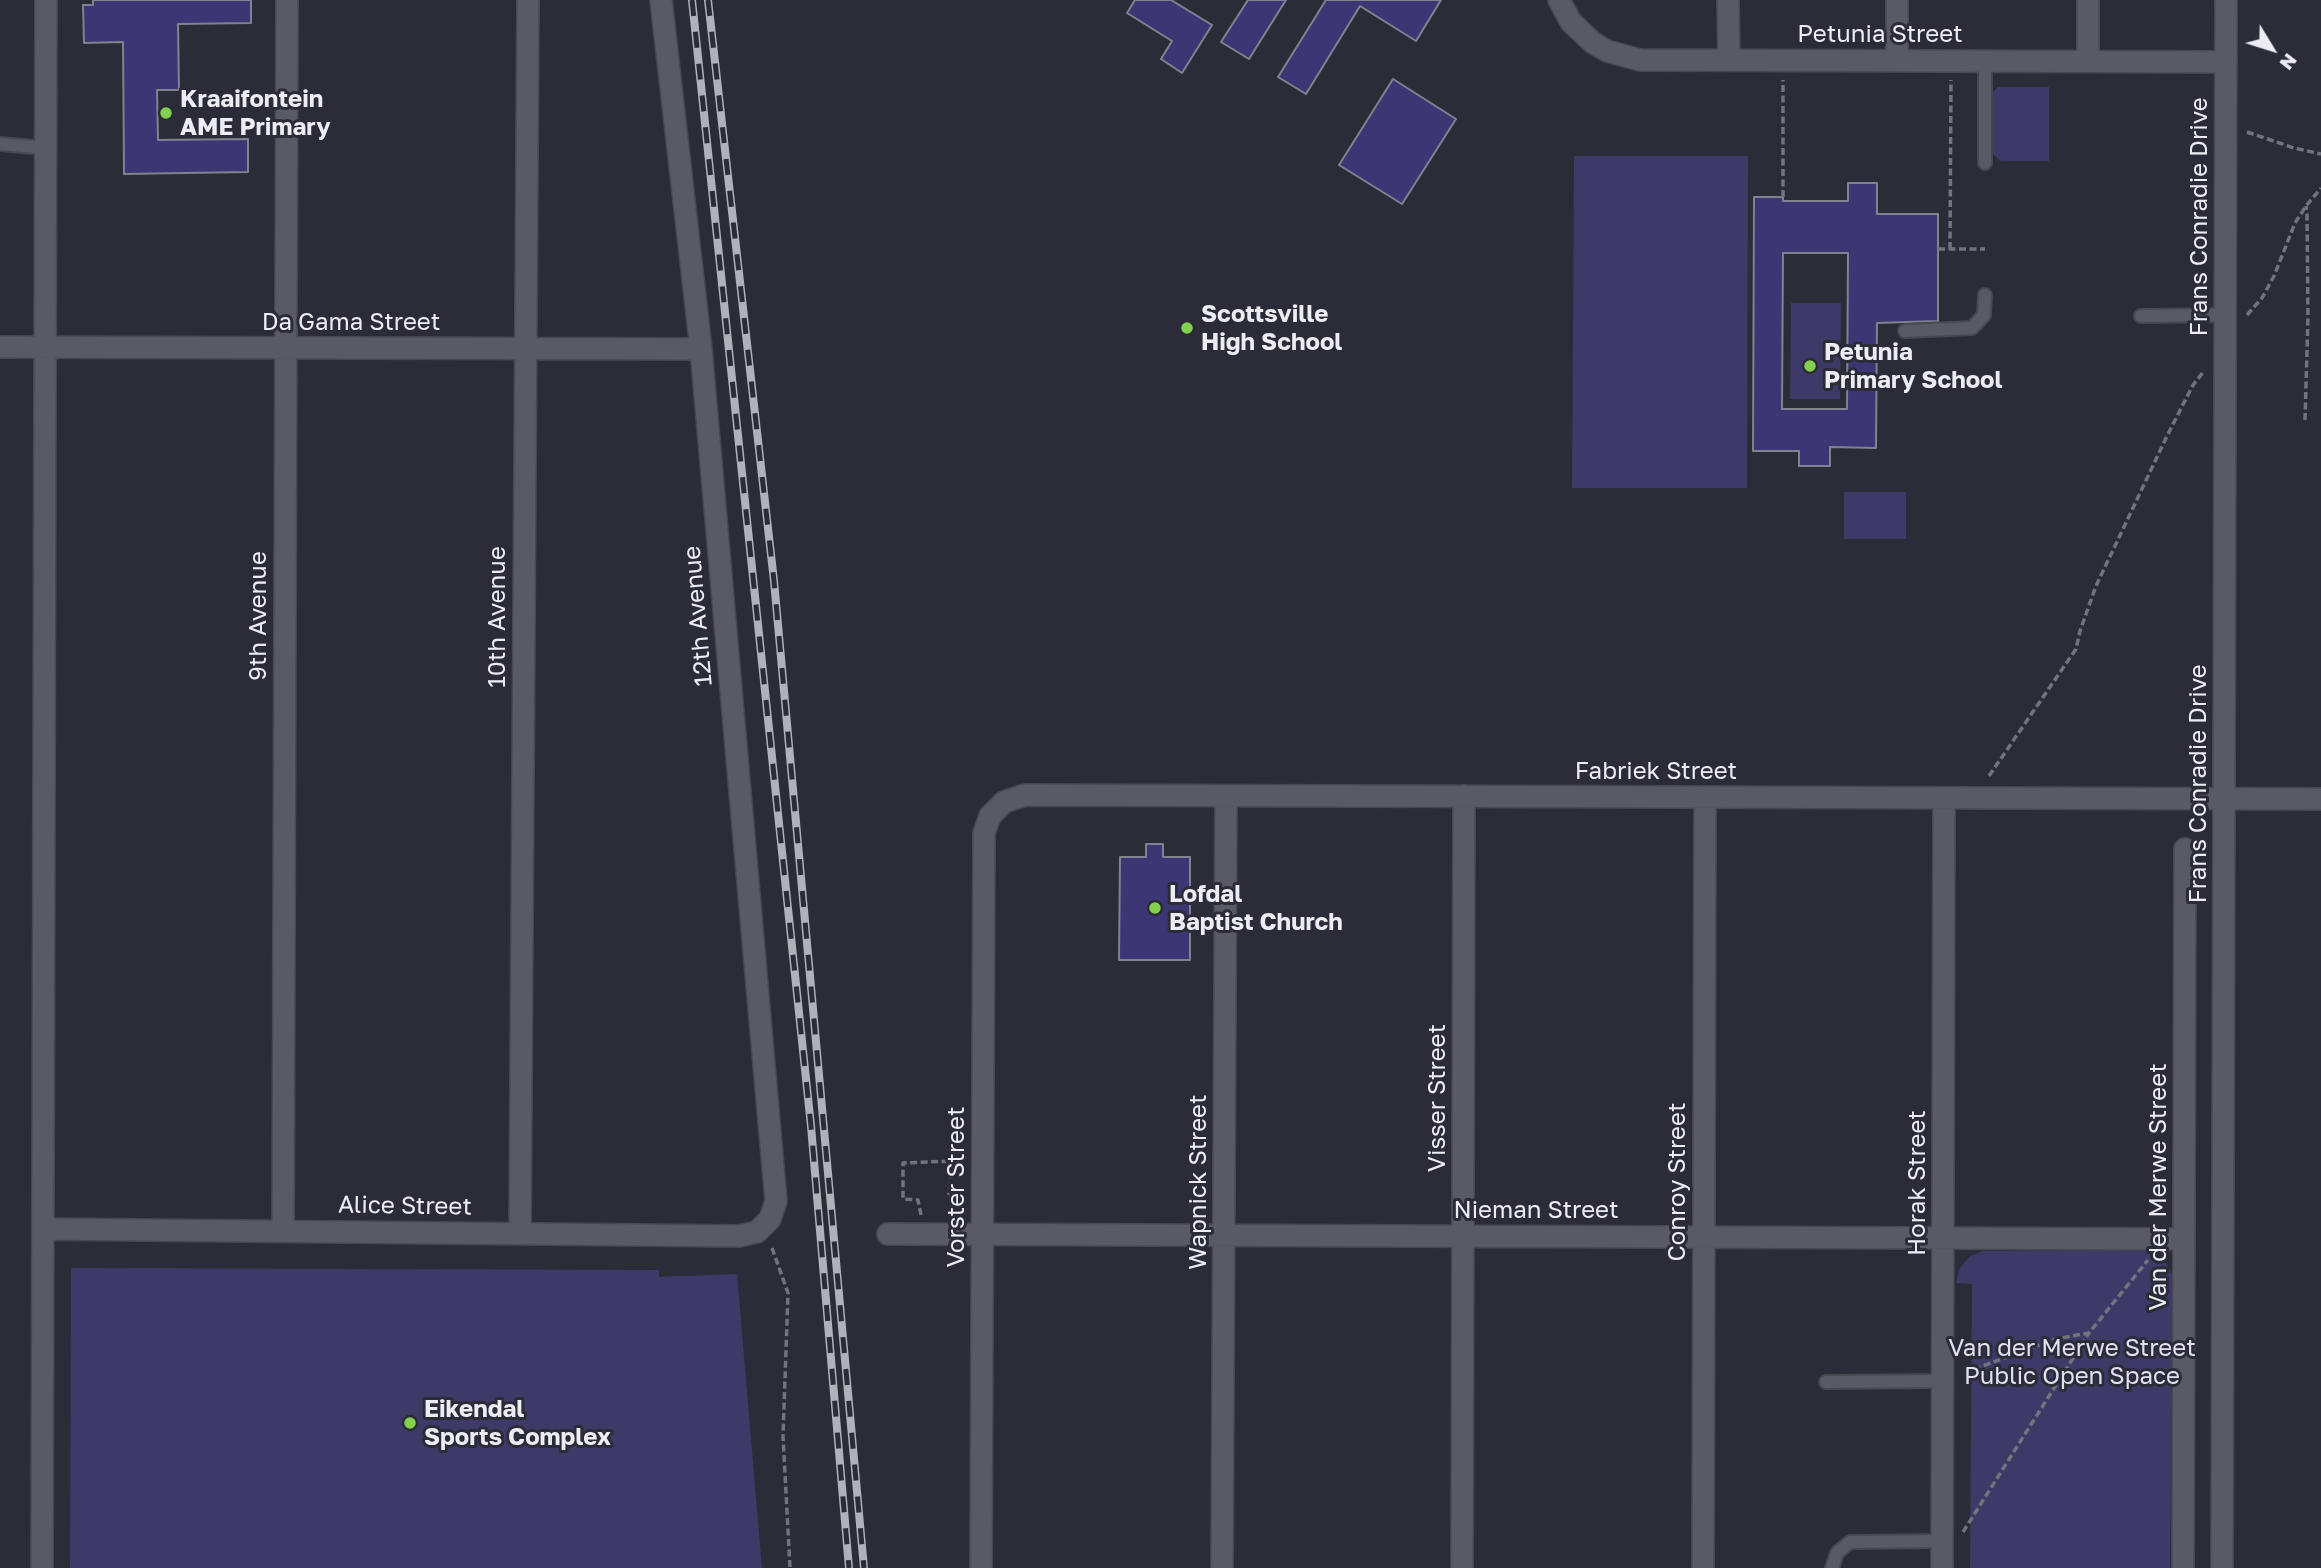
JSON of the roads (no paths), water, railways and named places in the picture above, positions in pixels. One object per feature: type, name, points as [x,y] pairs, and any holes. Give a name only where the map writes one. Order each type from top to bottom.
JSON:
[{"type":"street","points":[[42,1568],[46,0]]},
{"type":"street","name":"9th Avenue","points":[[283,1231],[286,0]]},
{"type":"street","name":"10th Avenue","points":[[520,1234],[528,0]]},
{"type":"street","name":"12th Avenue","points":[[662,0],[701,349],[776,1201],[770,1219],[764,1226]]},
{"type":"street","name":"Petunia Street","points":[[1559,0],[1571,22],[1581,33],[1607,51],[1640,60],[2226,62]]},
{"type":"street","points":[[1728,0],[1729,60]]},
{"type":"street","points":[[1897,0],[1898,60]]},
{"type":"street","points":[[2088,0],[2088,60]]},
{"type":"street","name":"Frans Conradie Drive","points":[[2222,1568],[2224,797],[2236,315],[2226,0]]},
{"type":"street","name":"Da Gama Street","points":[[0,347],[701,349]]},
{"type":"street","name":"Fabriek Street","points":[[995,809],[1014,797],[1025,795],[2321,799]]},
{"type":"street","name":"Wapnick Street","points":[[1222,1568],[1226,796]]},
{"type":"street","name":"Visser Street","points":[[1462,1568],[1464,796]]},
{"type":"street","name":"Conroy Street","points":[[1703,1568],[1704,797]]},
{"type":"street","name":"Horak Street","points":[[1942,1568],[1952,1537],[1943,1381],[1944,798]]},
{"type":"street","name":"Vorster Street","points":[[981,1568],[984,833],[995,809]]},
{"type":"street","name":"Van der Merwe Street","points":[[2183,1568],[2174,1239],[2185,849]]},
{"type":"street","name":"Alice Street","points":[[43,1229],[739,1236],[757,1232],[764,1226]]},
{"type":"street","name":"Nieman Street","points":[[888,1234],[2174,1239]]},
{"type":"lane","points":[[1985,60],[1985,163]]},
{"type":"lane","points":[[0,144],[45,148]]},
{"type":"lane","points":[[1905,331],[1972,328],[1984,315],[1985,295]]},
{"type":"lane","points":[[2141,316],[2236,315]]},
{"type":"lane","points":[[1826,1382],[1943,1381]]},
{"type":"lane","points":[[1832,1568],[1837,1553],[1850,1542],[1952,1537]]},
{"type":"railway","points":[[692,0],[811,1126],[849,1568]]},
{"type":"railway","points":[[708,0],[774,581],[864,1568]]},
{"type":"place","name":"Kraaifontein AME Primary","points":[[166,113]]},
{"type":"place","name":"Scottsville High School","points":[[1187,328]]},
{"type":"place","name":"Petunia Primary School","points":[[1810,366]]},
{"type":"place","name":"Lofdal Baptist Church","points":[[1155,908]]},
{"type":"place","name":"Eikendal Sports Complex","points":[[410,1423]]},
{"type":"park label","name":"Van der Merwe Street Public Open Space","points":[[2072,1362]]}]
